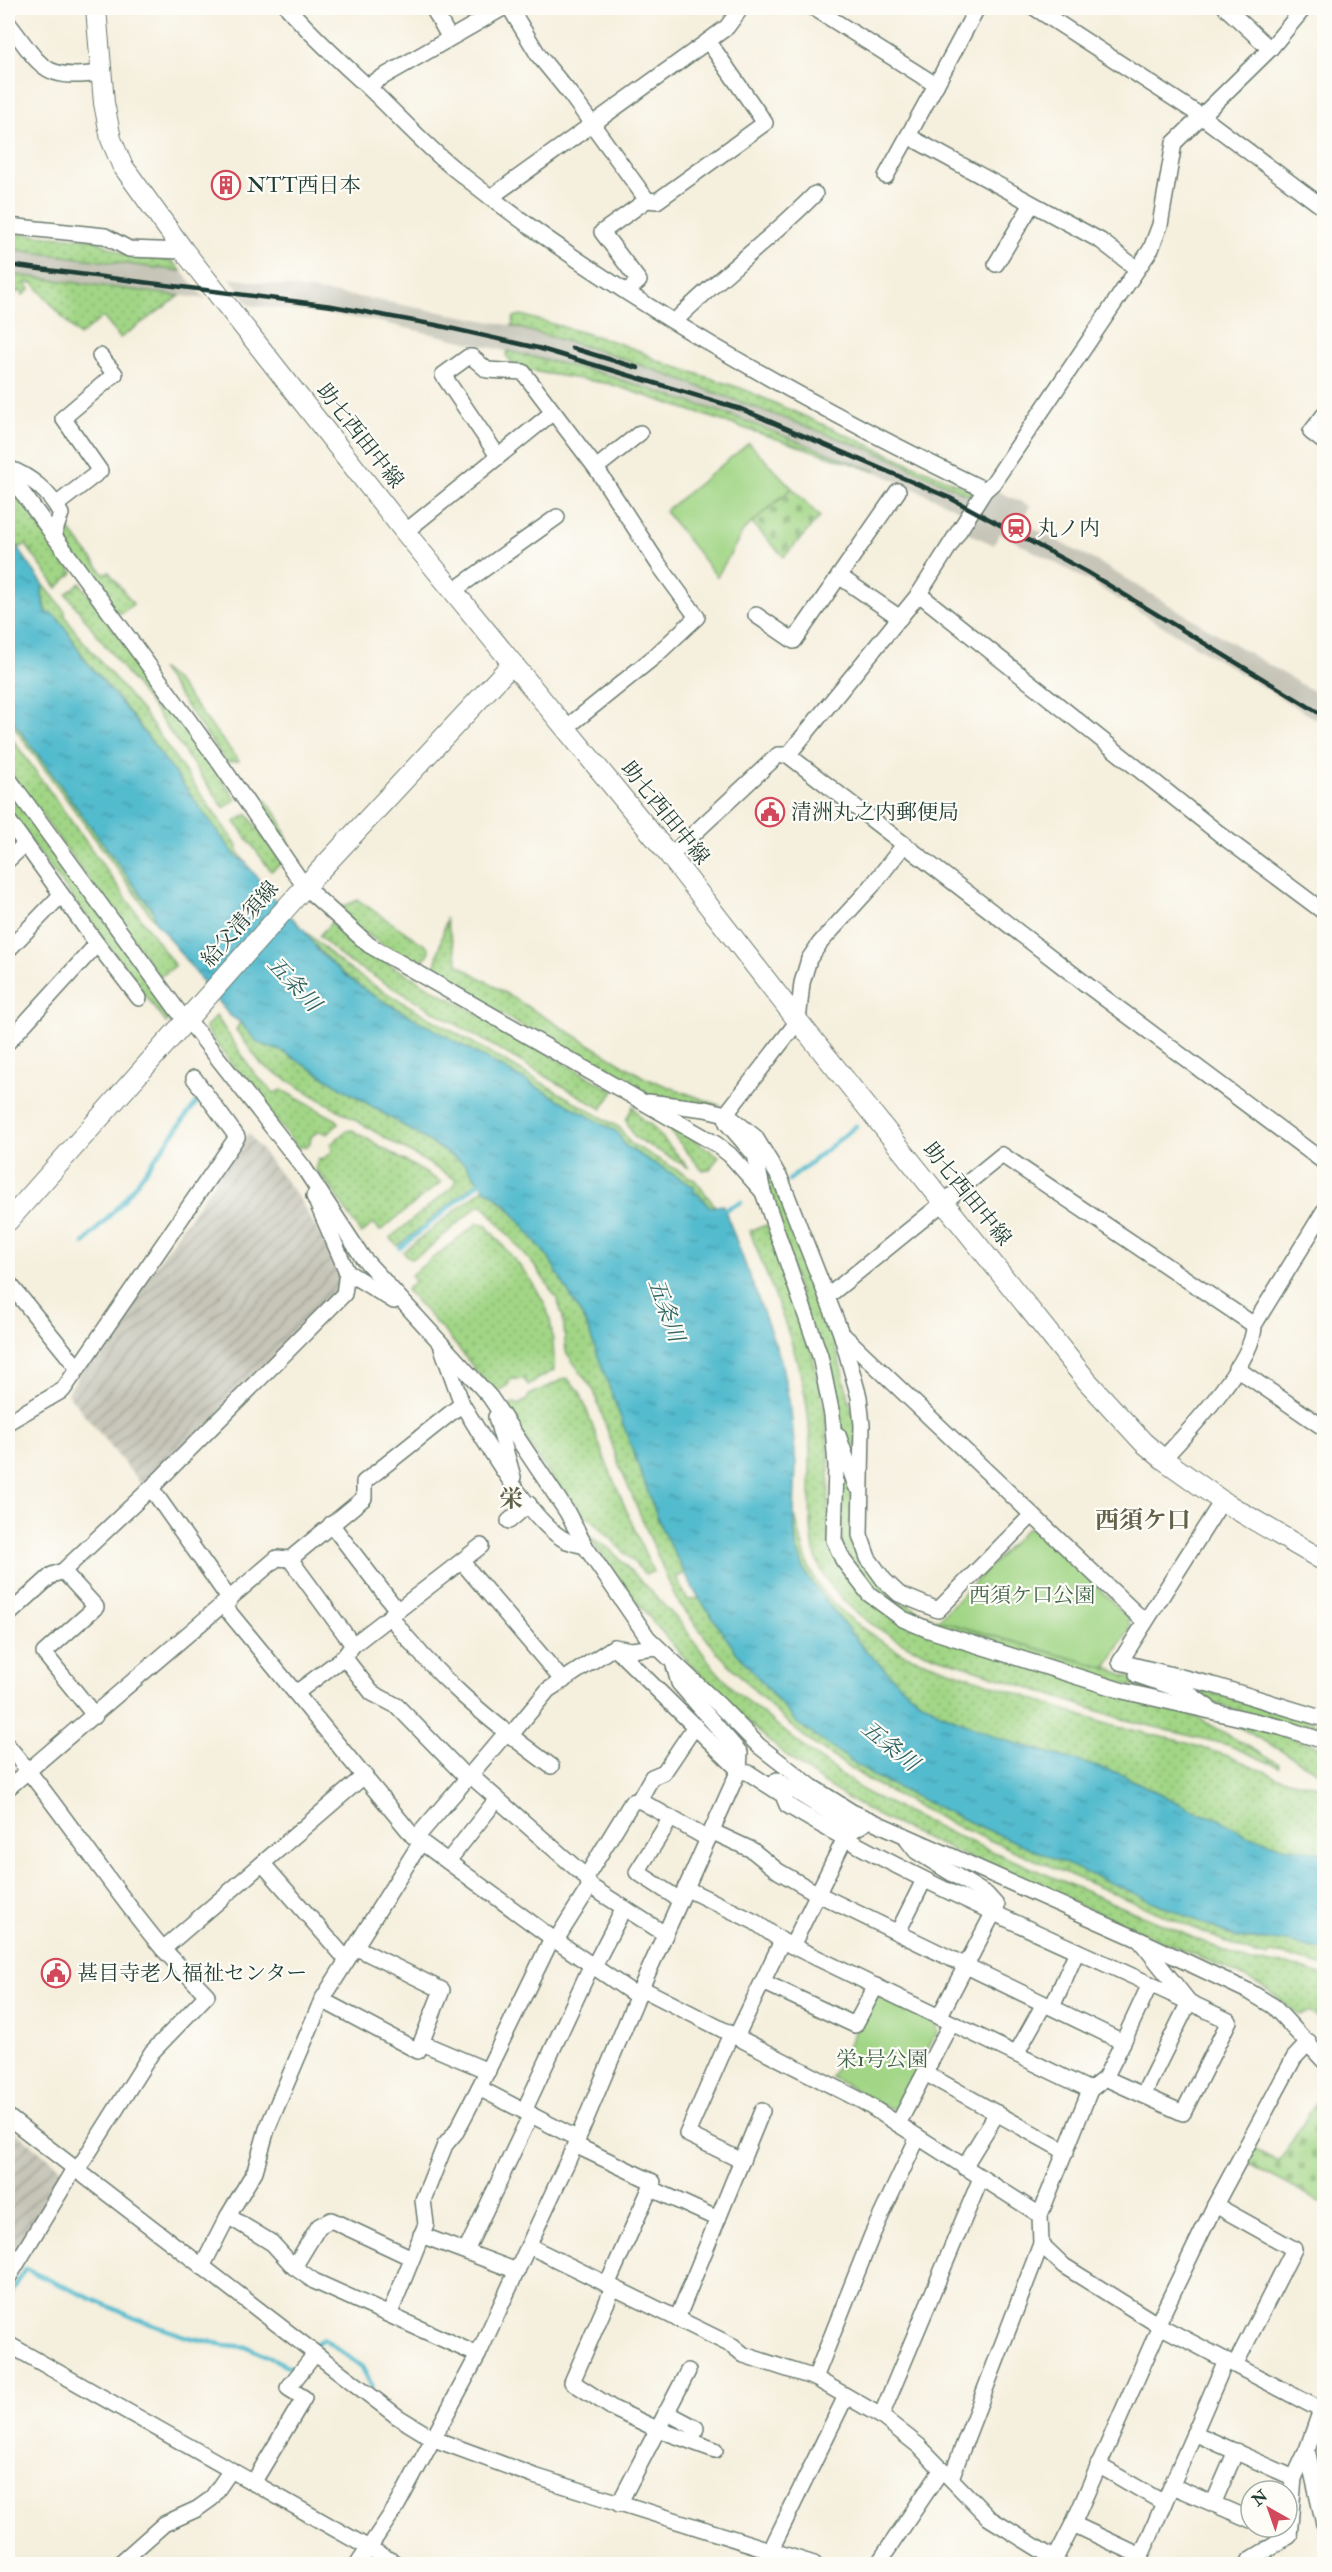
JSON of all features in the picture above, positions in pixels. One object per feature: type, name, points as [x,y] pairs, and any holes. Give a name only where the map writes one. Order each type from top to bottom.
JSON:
[{"type":"main road","name":"助七西田中線","points":[[96,8],[104,103],[111,139],[122,165],[184,251],[405,532],[670,856],[798,1021],[1087,1381],[1143,1442],[1163,1459],[1222,1501],[1324,1561]]},
{"type":"main road","name":"給父清須線","points":[[8,1221],[302,890],[512,664]]},
{"type":"street","points":[[288,8],[326,50],[367,86],[429,147],[491,197],[583,263],[782,386],[878,438],[985,490]]},
{"type":"street","points":[[433,8],[449,37]]},
{"type":"street","points":[[367,86],[503,8]]},
{"type":"street","points":[[510,8],[539,56],[571,95],[647,200]]},
{"type":"street","points":[[491,197],[727,27],[741,8]]},
{"type":"street","points":[[814,8],[936,84]]},
{"type":"street","points":[[886,176],[977,8]]},
{"type":"street","points":[[1035,8],[1202,116],[1324,208]]},
{"type":"street","points":[[1226,8],[1270,50]]},
{"type":"street","points":[[788,755],[919,594],[985,490],[993,483],[1151,249],[1160,225],[1173,143],[1270,50],[1304,8]]},
{"type":"street","points":[[8,23],[44,69],[61,76],[101,73]]},
{"type":"street","points":[[627,291],[639,281],[602,232],[647,200],[657,201],[765,123],[708,41]]},
{"type":"street","points":[[908,136],[1101,241],[1137,269]]},
{"type":"street","points":[[675,321],[816,194]]},
{"type":"street","points":[[996,264],[1032,204]]},
{"type":"street","points":[[8,226],[105,236],[129,249],[184,251]]},
{"type":"street","points":[[56,505],[100,471],[63,418],[115,374],[100,356]]},
{"type":"street","points":[[498,456],[443,375],[472,357],[487,370],[523,372],[552,413],[562,420],[659,565],[697,617],[654,657],[566,728]]},
{"type":"street","points":[[405,532],[552,413]]},
{"type":"street","points":[[1324,415],[1311,432],[1324,442]]},
{"type":"street","points":[[596,468],[640,433]]},
{"type":"street","points":[[8,470],[23,474],[56,505],[61,514],[54,537]]},
{"type":"street","points":[[8,470],[54,537],[217,759],[302,890],[369,945],[716,1144],[730,1155],[763,1192]]},
{"type":"street","points":[[756,615],[794,641],[898,491]]},
{"type":"street","points":[[453,591],[557,517]]},
{"type":"street","points":[[839,576],[900,618]]},
{"type":"street","points":[[919,594],[1205,822],[1324,912]]},
{"type":"street","points":[[670,856],[778,755],[788,755],[1097,992],[1324,1162]]},
{"type":"street","points":[[8,778],[304,1168],[363,1258],[406,1308],[490,1397],[567,1512],[585,1546],[656,1647],[759,1746],[812,1787],[870,1820],[904,1836],[1140,1940],[1258,1996],[1273,2006],[1309,2042],[1324,2061]]},
{"type":"street","points":[[8,820],[97,944],[139,998]]},
{"type":"street","points":[[8,860],[25,844]]},
{"type":"street","points":[[859,1497],[832,1415],[820,1356],[763,1192],[756,1155],[727,1123],[726,1114],[798,1021],[802,983],[809,959],[904,845]]},
{"type":"street","points":[[8,950],[61,895]]},
{"type":"street","points":[[8,1042],[97,944]]},
{"type":"street","points":[[8,1422],[63,1390],[237,1137],[194,1078]]},
{"type":"street","points":[[640,1101],[705,1109],[726,1114],[755,1137],[782,1180],[841,1332],[860,1397],[862,1425],[860,1535],[868,1558],[884,1580],[899,1594],[938,1610],[1032,1515]]},
{"type":"street","points":[[828,1296],[1002,1155],[1254,1325]]},
{"type":"street","points":[[8,1615],[52,1575],[63,1571],[151,1488],[344,1294],[347,1272],[311,1190],[304,1168]]},
{"type":"street","points":[[1163,1459],[1208,1410],[1236,1368],[1254,1335],[1254,1325],[1324,1211]]},
{"type":"street","points":[[347,1272],[406,1308]]},
{"type":"street","points":[[8,1282],[77,1367]]},
{"type":"street","points":[[841,1332],[1145,1622]]},
{"type":"street","points":[[438,1340],[462,1404],[512,1482],[550,1527],[566,1540],[585,1546]]},
{"type":"street","points":[[1236,1368],[1324,1428]]},
{"type":"street","points":[[490,1397],[514,1473],[512,1482]]},
{"type":"street","points":[[8,1788],[30,1772],[277,1558],[290,1559],[364,1498],[364,1482],[462,1404]]},
{"type":"street","points":[[832,1415],[836,1466],[834,1540],[843,1560],[868,1594],[903,1619],[929,1630],[1123,1691],[1280,1727],[1324,1741]]},
{"type":"street","points":[[151,1488],[227,1603],[296,1693],[419,1840],[593,1965],[639,1992],[734,2036],[862,2101],[1040,2215]]},
{"type":"street","points":[[1120,1662],[1222,1501]]},
{"type":"street","points":[[509,1521],[529,1504]]},
{"type":"street","points":[[332,1524],[414,1648],[508,1734],[551,1766]]},
{"type":"street","points":[[296,1693],[393,1613],[481,1546]]},
{"type":"street","points":[[290,1559],[349,1651],[372,1693],[397,1706],[468,1777],[497,1799],[588,1882],[665,1934]]},
{"type":"street","points":[[462,1562],[563,1681]]},
{"type":"street","points":[[63,1571],[96,1607],[44,1653],[95,1716]]},
{"type":"street","points":[[202,2267],[228,2216],[255,2171],[267,2129],[322,2000],[419,1840],[468,1777],[548,1690],[614,1647],[631,1650],[656,1647]]},
{"type":"street","points":[[614,1647],[739,1770],[749,1773],[783,1795],[787,1805],[844,1840],[994,1915],[1228,2021],[1183,2113],[1105,2078]]},
{"type":"street","points":[[358,2565],[398,2504],[478,2355],[577,2142],[639,1992],[739,1770],[740,1753],[679,1683],[672,1660]]},
{"type":"street","points":[[1120,1662],[1136,1675],[1187,1692],[1215,1712]]},
{"type":"street","points":[[1120,1662],[1213,1685],[1324,1719]]},
{"type":"street","points":[[639,1800],[652,1776],[664,1772],[695,1726]]},
{"type":"street","points":[[8,1746],[87,1847],[123,1901],[163,1949],[207,1995],[152,2052],[8,2278]]},
{"type":"street","points":[[739,1770],[754,1766],[855,1829],[870,1820]]},
{"type":"street","points":[[163,1949],[365,1775]]},
{"type":"street","points":[[448,1862],[497,1799]]},
{"type":"street","points":[[390,2313],[426,2224],[423,2200],[445,2145],[456,2132],[554,1939],[632,1802],[639,1800],[709,1835],[752,1850],[778,1871],[818,1894],[1123,2042]]},
{"type":"street","points":[[671,1818],[636,1872],[683,1894],[755,1922],[787,1944],[1090,2090]]},
{"type":"street","points":[[898,2124],[925,2073],[966,1966],[998,1906],[987,1895],[916,1851],[904,1836]]},
{"type":"street","points":[[741,2161],[687,2134],[734,2036],[763,1982],[818,1894],[844,1840]]},
{"type":"street","points":[[263,1864],[351,1954],[442,1990],[418,2051],[322,2000]]},
{"type":"street","points":[[898,1932],[924,1880]]},
{"type":"street","points":[[466,2251],[593,1965],[624,1908]]},
{"type":"street","points":[[1140,1940],[1189,2002]]},
{"type":"street","points":[[1016,2054],[1048,2005],[1077,1951]]},
{"type":"street","points":[[763,1982],[855,2025],[876,1986]]},
{"type":"street","points":[[878,2565],[946,2473],[1041,2244],[1040,2215],[1090,2090],[1105,2078],[1150,1984]]},
{"type":"street","points":[[1143,2095],[1189,2002]]},
{"type":"street","points":[[529,2246],[733,2346],[744,2355],[815,2378],[881,2416],[919,2446],[989,2518],[1052,2562],[1073,2524],[1158,2326],[1215,2205],[1294,2058],[1309,2042]]},
{"type":"street","points":[[422,2043],[488,2070]]},
{"type":"street","points":[[925,2073],[1065,2152]]},
{"type":"street","points":[[479,2088],[653,2182],[572,2382],[614,2409],[657,2429],[715,2450]]},
{"type":"street","points":[[677,2319],[762,2111]]},
{"type":"street","points":[[964,2167],[997,2113]]},
{"type":"street","points":[[8,2116],[398,2417],[434,2439],[534,2476],[814,2565]]},
{"type":"street","points":[[815,2378],[872,2235],[918,2137]]},
{"type":"street","points":[[881,2416],[981,2178]]},
{"type":"street","points":[[650,2188],[718,2219]]},
{"type":"street","points":[[1073,2524],[1141,2556],[1194,2433],[1294,2249],[1215,2205]]},
{"type":"street","points":[[228,2216],[272,2243],[294,2267],[314,2282],[390,2313],[478,2355]]},
{"type":"street","points":[[294,2267],[320,2226],[331,2220],[412,2258]]},
{"type":"street","points":[[421,2235],[517,2271]]},
{"type":"street","points":[[1041,2244],[1064,2266],[1158,2326],[1321,2410],[1294,2478],[1194,2433]]},
{"type":"street","points":[[8,2344],[397,2565]]},
{"type":"street","points":[[253,2483],[304,2398],[288,2388],[315,2354]]},
{"type":"street","points":[[619,2504],[688,2371]]},
{"type":"street","points":[[764,2565],[846,2396]]},
{"type":"street","points":[[666,2412],[696,2428],[692,2440]]},
{"type":"street","points":[[1307,2450],[1324,2524]]},
{"type":"street","points":[[1213,2504],[1236,2451]]},
{"type":"street","points":[[1098,2465],[1164,2503]]},
{"type":"street","points":[[119,2565],[164,2524],[197,2509],[211,2499],[231,2470]]},
{"type":"street","points":[[1172,2486],[1239,2515]]},
{"type":"street","points":[[1248,2565],[1251,2560],[1284,2539]]},
{"type":"shaded area","points":[[8,249],[181,271],[206,299],[8,274]]},
{"type":"shaded area","points":[[230,278],[371,299],[509,325],[608,353],[886,456],[975,498],[966,513],[877,472],[730,415],[596,372],[371,320],[249,305]]},
{"type":"shaded area","points":[[995,490],[1030,506],[1021,522],[1098,562],[1324,698],[1324,724],[1085,579],[1000,533],[994,545],[964,531],[981,501]]},
{"type":"shaded area","points":[[248,1133],[298,1197],[342,1277],[342,1293],[145,1489],[67,1393]]},
{"type":"shaded area","points":[[8,2126],[65,2171],[8,2267]]},
{"type":"green space","points":[[8,233],[92,239],[122,253],[172,261],[181,271],[8,249]]},
{"type":"green space","points":[[8,274],[180,296],[120,338],[103,317],[79,336],[33,283],[25,283],[30,289],[23,295],[20,290],[14,294],[8,290]]},
{"type":"green space","points":[[521,315],[609,340],[640,351],[658,361],[743,389],[973,491],[976,496],[975,498],[886,456],[608,353],[512,326],[514,317]]},
{"type":"green space","points":[[508,351],[596,372],[730,415],[877,472],[610,384],[531,371],[512,363],[506,355]]},
{"type":"green space","points":[[749,443],[792,488],[744,530],[717,577],[665,511]]},
{"type":"green space","points":[[8,482],[73,573],[57,588],[26,545],[17,548],[8,534]]},
{"type":"green space","points":[[792,488],[820,517],[784,557],[752,523]]},
{"type":"green space","points":[[64,523],[104,574],[109,572],[133,604],[123,612],[116,614],[62,539]]},
{"type":"green space","points":[[80,583],[236,799],[224,808],[153,708],[66,594]]},
{"type":"green space","points":[[43,584],[65,611],[66,618],[78,635],[143,712],[238,847],[237,851],[246,863],[235,855],[130,713],[88,663],[59,619],[48,614],[42,596]]},
{"type":"green space","points":[[160,669],[177,682],[239,761],[226,762]]},
{"type":"green space","points":[[8,714],[154,911],[155,921],[8,719]]},
{"type":"green space","points":[[8,733],[175,966],[160,977],[8,769]]},
{"type":"green space","points":[[8,786],[174,1016],[166,1023],[8,811]]},
{"type":"green space","points":[[265,799],[278,816],[290,846],[287,846],[256,801]]},
{"type":"green space","points":[[247,814],[282,863],[271,871],[235,822]]},
{"type":"green space","points":[[358,900],[429,948],[428,955],[418,963],[410,962],[354,926],[339,908]]},
{"type":"green space","points":[[446,920],[459,965],[645,1078],[721,1106],[644,1096],[433,975]]},
{"type":"green space","points":[[332,922],[347,937],[369,953],[614,1091],[602,1109],[344,959],[319,936]]},
{"type":"green space","points":[[305,931],[342,964],[373,985],[620,1128],[630,1143],[695,1180],[715,1206],[709,1207],[699,1194],[695,1194],[694,1187],[625,1146],[616,1132],[371,994],[335,966]]},
{"type":"green space","points":[[216,1016],[254,1073],[274,1093],[282,1090],[337,1120],[338,1124],[328,1134],[319,1131],[311,1137],[306,1147],[297,1147],[205,1028]]},
{"type":"green space","points":[[240,1022],[258,1043],[284,1052],[464,1163],[478,1181],[398,1246],[390,1238],[455,1185],[455,1179],[262,1065],[236,1030]]},
{"type":"green space","points":[[633,1106],[642,1120],[651,1125],[689,1168],[634,1137],[626,1120]]},
{"type":"green space","points":[[661,1120],[719,1156],[710,1169],[702,1170]]},
{"type":"green space","points":[[352,1130],[441,1182],[380,1231],[374,1223],[361,1234],[332,1189],[315,1169],[318,1160],[332,1152],[331,1144],[346,1131]]},
{"type":"green space","points":[[764,1157],[831,1329],[856,1426],[857,1475],[764,1183]]},
{"type":"green space","points":[[484,1188],[520,1220],[550,1258],[574,1300],[595,1344],[662,1528],[685,1573],[676,1578],[688,1600],[700,1598],[737,1652],[797,1723],[1237,1938],[1282,1941],[1324,1950],[1324,1967],[1286,1955],[1269,1953],[1268,1956],[1256,1955],[952,1824],[873,1783],[813,1744],[781,1717],[717,1652],[676,1599],[619,1465],[594,1391],[566,1352],[563,1317],[557,1299],[537,1269],[483,1205],[478,1206],[427,1250],[411,1259],[403,1252]]},
{"type":"green space","points":[[478,1223],[485,1224],[532,1282],[546,1307],[553,1338],[554,1370],[528,1385],[524,1379],[511,1379],[507,1386],[494,1393],[451,1339],[406,1290],[415,1281],[411,1275]]},
{"type":"green space","points":[[767,1225],[812,1353],[825,1410],[829,1456],[828,1540],[897,1622],[1188,1712],[1279,1764],[1279,1767],[1228,1745],[1122,1719],[912,1648],[879,1629],[847,1604],[823,1574],[816,1556],[811,1520],[810,1434],[802,1378],[782,1314],[750,1231]]},
{"type":"green space","points":[[567,1378],[580,1392],[607,1465],[653,1572],[645,1574],[593,1520],[573,1510],[505,1409],[515,1403],[518,1405],[527,1400],[529,1395]]},
{"type":"green space","points":[[841,1448],[853,1491],[851,1522],[854,1538],[896,1600],[938,1620],[1106,1668],[1190,1699],[1127,1685],[932,1627],[902,1611],[874,1589],[854,1568],[841,1539]]},
{"type":"green space","points":[[794,1514],[807,1561],[820,1588],[853,1621],[878,1639],[903,1654],[1109,1725],[1180,1741],[1228,1756],[1283,1779],[1324,1787],[1324,1853],[1280,1846],[1246,1835],[1220,1819],[1201,1814],[1118,1773],[1001,1739],[943,1714],[909,1693],[863,1648],[807,1577],[796,1547]]},
{"type":"green space","name":"西須ケ口公園","points":[[1026,1529],[1037,1529],[1128,1617],[1130,1628],[1106,1668],[938,1620]]},
{"type":"green space","points":[[588,1536],[610,1549],[679,1621],[714,1668],[734,1690],[810,1752],[867,1793],[952,1834],[1250,1962],[1287,1964],[1324,1976],[1324,2022],[1309,2012],[1299,2015],[1262,1986],[1232,1971],[957,1852],[891,1822],[847,1798],[804,1769],[762,1735],[723,1698],[650,1618]]},
{"type":"green space","points":[[1188,1686],[1324,1725],[1324,1734],[1218,1705]]},
{"type":"green space","points":[[1223,1718],[1324,1748],[1324,1774],[1322,1774]]},
{"type":"green space","name":"栄1号公園","points":[[881,1997],[935,2023],[937,2032],[897,2107],[890,2109],[831,2077],[873,1999]]},
{"type":"green space","points":[[1320,2096],[1324,2103],[1324,2204],[1243,2161],[1250,2147],[1279,2162]]},
{"type":"water","name":"五条川","points":[[8,534],[43,584],[42,596],[47,614],[51,613],[63,624],[84,659],[146,735],[235,855],[246,863],[272,897],[305,931],[319,952],[347,977],[371,994],[617,1132],[625,1146],[694,1187],[695,1194],[699,1194],[709,1207],[723,1205],[781,1360],[791,1411],[796,1463],[794,1514],[796,1547],[807,1577],[863,1648],[909,1693],[943,1714],[1001,1739],[1118,1773],[1201,1814],[1220,1819],[1246,1835],[1280,1846],[1324,1853],[1324,1950],[1282,1941],[1237,1938],[958,1817],[873,1776],[797,1723],[736,1652],[695,1592],[662,1530],[585,1321],[548,1257],[506,1204],[484,1188],[464,1163],[284,1052],[258,1043],[240,1022],[229,1015],[155,921],[153,911],[8,714]]},
{"type":"waterway","points":[[84,1243],[123,1201],[200,1098]]},
{"type":"waterway","points":[[789,1180],[856,1126]]},
{"type":"waterway","points":[[400,1248],[484,1179]]},
{"type":"waterway","points":[[722,1211],[741,1202]]},
{"type":"waterway","points":[[8,2105],[74,2157]]},
{"type":"waterway","points":[[8,2299],[25,2269],[139,2320],[187,2337],[224,2345],[248,2347],[296,2370],[297,2368]]},
{"type":"waterway","points":[[315,2345],[323,2338],[362,2367],[372,2387]]},
{"type":"railway","points":[[8,265],[332,306],[436,325],[538,348],[741,409],[950,498],[1087,572],[1324,716]]},
{"type":"railway","points":[[572,348],[638,368]]},
{"type":"place","name":"NTT西日本","points":[[226,185]]},
{"type":"place","name":"丸ノ内","points":[[1016,528]]},
{"type":"place","name":"清洲丸之内郵便局","points":[[770,812]]},
{"type":"place","name":"甚目寺老人福祉センター","points":[[56,1973]]},
{"type":"district","name":"栄","points":[[511,1499]]},
{"type":"district","name":"西須ケ口","points":[[1143,1520]]}]
